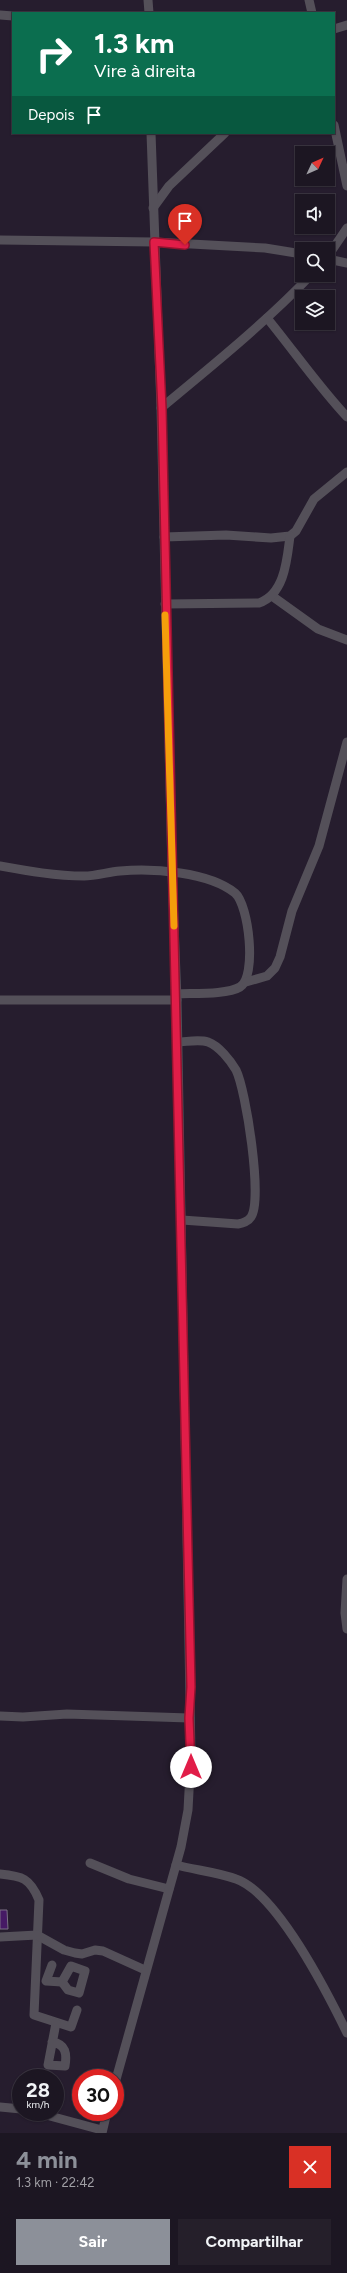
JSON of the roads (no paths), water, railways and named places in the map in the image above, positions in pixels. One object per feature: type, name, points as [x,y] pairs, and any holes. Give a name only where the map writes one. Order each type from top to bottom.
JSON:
[{"type":"street","points":[[148,0],[149,12]]},
{"type":"street","points":[[309,0],[312,12]]},
{"type":"street","points":[[0,15],[12,16]]},
{"type":"street","points":[[335,28],[347,25]]},
{"type":"street","points":[[335,130],[347,186]]},
{"type":"street","points":[[119,2069],[145,1970],[176,1866],[188,1810],[191,1754],[189,1718],[191,1687],[182,1220],[165,604],[162,408],[154,242],[152,134]]},
{"type":"street","points":[[153,208],[169,186],[224,134]]},
{"type":"street","points":[[335,246],[347,228]]},
{"type":"street","points":[[0,240],[154,242],[265,248],[295,253]]},
{"type":"street","points":[[335,259],[347,263]]},
{"type":"street","points":[[162,408],[267,318],[304,282]]},
{"type":"street","points":[[267,318],[290,346],[321,390],[347,417]]},
{"type":"street","points":[[164,538],[226,535],[276,538],[290,536],[296,531],[314,499],[347,472]]},
{"type":"street","points":[[165,604],[260,603],[272,596],[287,564],[290,536]]},
{"type":"street","points":[[272,596],[318,629],[347,640]]},
{"type":"street","points":[[0,1000],[176,997],[230,990],[240,987],[246,982],[267,976],[275,968],[280,957],[292,911],[319,846],[347,742]]},
{"type":"street","points":[[0,866],[69,876],[89,876],[126,870],[172,872],[215,882],[237,895],[242,906],[248,938],[250,968],[246,982]]},
{"type":"street","points":[[177,1042],[208,1042],[224,1054],[236,1070],[245,1099],[254,1172],[254,1209],[252,1217],[246,1222],[238,1224],[182,1220]]},
{"type":"street","points":[[347,1579],[345,1613],[347,1629]]},
{"type":"street","points":[[0,1716],[23,1717],[66,1714],[189,1718]]},
{"type":"street","points":[[90,1863],[129,1879],[169,1889]]},
{"type":"street","points":[[176,1866],[236,1879],[250,1886],[266,1900],[293,1937],[347,2033]]},
{"type":"street","points":[[0,1874],[18,1875],[28,1881],[35,1890],[39,1900],[39,1936],[34,2015],[72,2027],[77,2010]]},
{"type":"street","points":[[0,1937],[17,1935],[39,1936],[64,1950],[82,1954],[88,1951],[103,1951],[145,1970]]},
{"type":"street","points":[[80,1969],[88,1951]]},
{"type":"street","points":[[52,1965],[46,1981],[62,1982],[68,1990],[78,1993],[85,1971],[71,1966],[62,1982]]},
{"type":"street","points":[[52,2042],[56,2023]]},
{"type":"street","points":[[0,2107],[12,2108]]},
{"type":"street","points":[[64,2121],[102,2132],[105,2121]]}]
